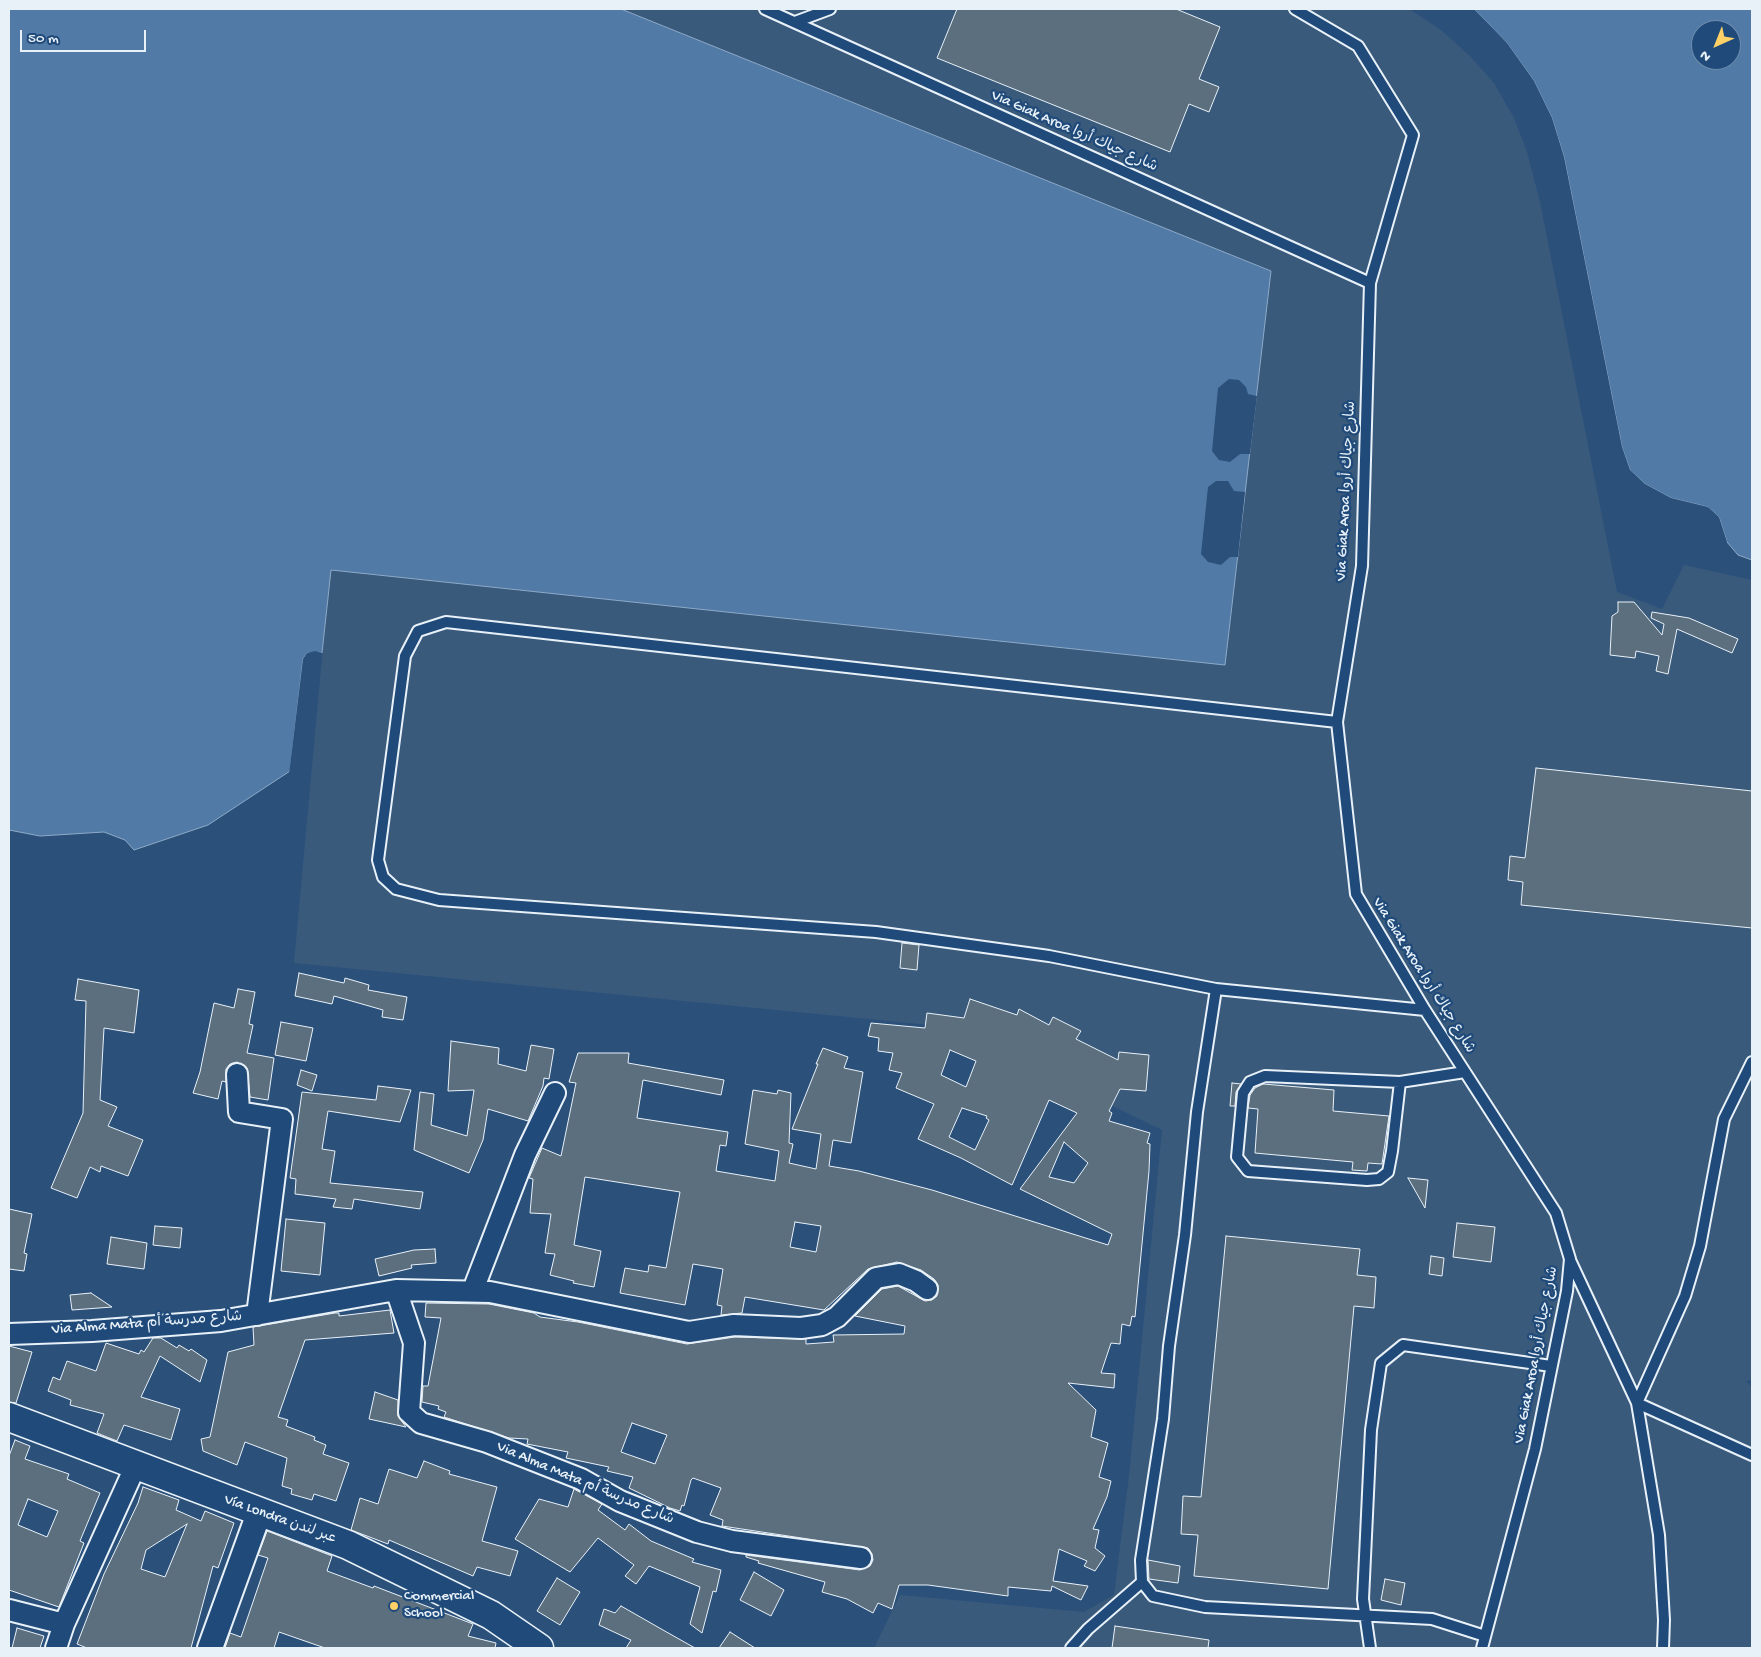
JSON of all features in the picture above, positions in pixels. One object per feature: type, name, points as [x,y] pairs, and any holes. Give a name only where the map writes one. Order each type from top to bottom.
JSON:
[{"type":"main road","name":"Vía Londra عبر لندن","points":[[9,1417],[259,1513],[348,1545],[491,1615],[539,1648]]},
{"type":"street","points":[[237,1074],[239,1112],[282,1119],[257,1315]]},
{"type":"street","points":[[473,1290],[525,1155],[555,1092]]},
{"type":"street","points":[[396,1290],[473,1290],[689,1332],[734,1325],[801,1328],[822,1325],[836,1317],[876,1278],[899,1274],[916,1281],[926,1289]]},
{"type":"street","name":"Via Alma Mata شارع مدرسة أم","points":[[9,1334],[101,1330],[221,1321],[396,1290],[414,1343],[409,1412],[421,1423],[487,1442],[581,1479],[620,1501],[697,1532],[732,1541],[861,1558]]},
{"type":"street","points":[[56,1648],[64,1624],[136,1465]]},
{"type":"street","points":[[210,1648],[259,1513]]},
{"type":"street","points":[[9,1610],[64,1624]]},
{"type":"lane","name":"Via Giak Aroa شارع جياك أروا","points":[[765,9],[1370,283]]},
{"type":"lane","points":[[795,22],[830,9]]},
{"type":"lane","name":"Via Giak Aroa شارع جياك أروا","points":[[1295,9],[1358,46],[1413,135],[1370,283],[1362,566],[1337,722],[1356,894],[1425,1010],[1556,1213],[1570,1259],[1567,1291],[1535,1449],[1482,1648]]},
{"type":"lane","points":[[1337,722],[446,622],[418,631],[405,656],[378,860],[383,876],[396,889],[448,901],[876,932],[1049,956],[1216,990],[1425,1010]]},
{"type":"lane","points":[[1216,990],[1197,1112],[1185,1235],[1169,1346],[1163,1419],[1141,1560],[1142,1582],[1153,1596],[1205,1608],[1432,1619],[1486,1636]]},
{"type":"lane","points":[[1636,1403],[1685,1296],[1700,1246],[1724,1119],[1752,1062]]},
{"type":"lane","points":[[1400,1082],[1388,1172],[1379,1179],[1367,1180],[1248,1170],[1237,1157],[1242,1093],[1250,1082],[1265,1076],[1400,1082],[1465,1072]]},
{"type":"lane","points":[[1570,1259],[1636,1403],[1659,1535],[1664,1620],[1663,1648]]},
{"type":"lane","points":[[1370,1648],[1363,1599],[1371,1430],[1381,1363],[1403,1345],[1551,1366]]},
{"type":"lane","points":[[1636,1403],[1752,1454]]},
{"type":"lane","points":[[1071,1648],[1088,1629],[1142,1582]]},
{"type":"shaded area","points":[[9,9],[621,9],[1271,271],[1225,665],[331,570],[322,653],[307,653],[303,659],[290,771],[208,825],[134,850],[125,840],[104,832],[40,836],[9,830]]},
{"type":"shaded area","points":[[621,9],[1409,9],[1441,30],[1470,56],[1494,83],[1514,118],[1527,152],[1540,202],[1617,592],[1662,609],[1684,565],[1752,580],[1752,1380],[1746,1381],[1752,1387],[1752,1648],[874,1648],[900,1595],[1084,1612],[1114,1595],[1129,1476],[1162,1130],[1018,1060],[961,1028],[294,963],[330,570],[1225,665],[1271,271]]},
{"type":"shaded area","points":[[1474,9],[1752,9],[1752,560],[1738,555],[1727,542],[1719,517],[1708,507],[1671,498],[1645,484],[1630,470],[1622,447],[1564,157],[1552,118],[1534,81],[1507,43]]},
{"type":"pier","points":[[1471,9],[1474,9],[1507,43],[1534,81],[1552,118],[1564,157],[1622,447],[1630,470],[1645,484],[1671,498],[1708,507],[1719,517],[1727,542],[1725,544],[1717,518],[1706,510],[1669,500],[1644,486],[1628,471],[1620,448],[1562,158],[1550,119],[1532,82],[1505,44]]},
{"type":"pier","points":[[1229,379],[1239,380],[1246,387],[1248,394],[1257,396],[1250,454],[1240,454],[1230,462],[1219,460],[1212,451],[1218,388]]},
{"type":"pier","points":[[1216,481],[1228,481],[1234,491],[1245,492],[1238,557],[1230,557],[1221,565],[1208,562],[1201,554],[1208,487]]},
{"type":"pier","points":[[315,651],[322,653],[322,655],[309,655],[305,660],[292,771],[289,774],[303,659],[307,653]]},
{"type":"building","points":[[957,9],[1176,9],[1220,27],[1199,79],[1219,87],[1209,112],[1189,104],[1170,152],[937,58]]},
{"type":"building","points":[[1618,602],[1634,602],[1662,635],[1664,624],[1651,618],[1652,612],[1689,618],[1738,639],[1732,653],[1677,629],[1668,674],[1656,671],[1659,656],[1636,651],[1635,658],[1610,655],[1612,616],[1618,612]]},
{"type":"building","points":[[1536,768],[1752,791],[1752,928],[1521,905],[1523,882],[1508,880],[1510,856],[1525,858]]},
{"type":"building","points":[[902,943],[919,945],[917,970],[900,968]]},
{"type":"building","points":[[299,973],[344,983],[345,978],[369,985],[368,990],[407,997],[403,1020],[382,1017],[383,1010],[334,996],[332,1004],[295,996]]},
{"type":"building","points":[[78,979],[139,990],[134,1033],[104,1028],[100,1100],[117,1107],[108,1126],[143,1140],[128,1176],[101,1166],[100,1172],[90,1167],[77,1198],[51,1188],[83,1113],[86,1001],[75,1000]]},
{"type":"building","points":[[238,989],[255,992],[249,1024],[253,1025],[247,1053],[274,1058],[268,1100],[250,1097],[247,1068],[237,1062],[230,1064],[226,1069],[226,1082],[222,1081],[218,1099],[193,1093],[200,1072],[214,1003],[234,1008]]},
{"type":"building","points":[[970,999],[1017,1015],[1019,1009],[1049,1025],[1053,1017],[1081,1031],[1076,1039],[1118,1060],[1119,1052],[1149,1055],[1146,1091],[1120,1089],[1109,1111],[1112,1113],[1109,1121],[1150,1133],[1147,1143],[1150,1144],[1149,1171],[1135,1317],[1132,1316],[1130,1326],[1122,1324],[1120,1344],[1111,1343],[1101,1373],[1115,1374],[1114,1388],[1068,1383],[1096,1410],[1091,1437],[1108,1443],[1099,1477],[1111,1481],[1107,1497],[1093,1529],[1099,1530],[1095,1548],[1105,1556],[1095,1571],[1084,1566],[1087,1561],[1059,1549],[1053,1581],[1088,1586],[1081,1600],[1052,1586],[1051,1591],[1008,1587],[1008,1596],[928,1585],[899,1585],[892,1609],[878,1603],[873,1613],[847,1599],[822,1592],[825,1582],[758,1563],[759,1561],[746,1557],[746,1555],[860,1570],[870,1566],[873,1560],[868,1548],[722,1526],[723,1520],[710,1515],[721,1488],[693,1478],[684,1506],[682,1505],[680,1511],[629,1488],[633,1477],[607,1471],[609,1467],[566,1458],[568,1452],[527,1444],[528,1439],[509,1438],[444,1417],[446,1412],[438,1409],[439,1406],[422,1402],[423,1386],[428,1386],[441,1318],[425,1317],[426,1303],[489,1304],[534,1313],[540,1317],[578,1322],[687,1344],[735,1337],[806,1339],[806,1344],[834,1342],[833,1335],[904,1334],[905,1326],[855,1316],[882,1289],[898,1286],[925,1301],[932,1300],[937,1296],[938,1285],[934,1279],[921,1270],[897,1262],[868,1269],[824,1310],[745,1297],[742,1313],[721,1315],[722,1306],[717,1305],[723,1269],[693,1264],[685,1305],[620,1293],[625,1268],[648,1272],[649,1265],[666,1268],[680,1192],[585,1177],[574,1245],[601,1251],[594,1287],[573,1283],[574,1281],[550,1275],[555,1254],[545,1253],[551,1214],[530,1213],[533,1179],[529,1178],[542,1148],[561,1156],[576,1083],[569,1082],[578,1053],[629,1053],[628,1063],[724,1080],[721,1095],[643,1080],[637,1118],[728,1132],[726,1146],[720,1145],[716,1171],[775,1181],[779,1151],[745,1144],[753,1090],[777,1094],[778,1090],[791,1093],[789,1143],[793,1144],[789,1163],[816,1169],[821,1134],[792,1129],[823,1048],[848,1057],[844,1068],[863,1072],[851,1143],[833,1140],[829,1166],[859,1171],[932,1190],[1108,1245],[1112,1234],[1020,1189],[1077,1113],[1049,1100],[1012,1185],[961,1158],[918,1139],[934,1104],[896,1088],[902,1073],[889,1070],[893,1053],[878,1051],[879,1038],[868,1036],[871,1023],[925,1028],[927,1013],[964,1018]],"holes":[[[950,1050],[976,1061],[966,1087],[941,1075]],[[962,1108],[987,1116],[986,1118],[989,1120],[975,1150],[949,1137]],[[1064,1142],[1088,1163],[1074,1183],[1049,1177]],[[795,1222],[821,1226],[816,1252],[790,1247]],[[632,1423],[667,1435],[655,1464],[621,1452]]]},
{"type":"building","points":[[281,1022],[313,1028],[306,1061],[275,1055]]},
{"type":"building","points":[[451,1041],[499,1048],[498,1064],[526,1071],[531,1045],[554,1049],[549,1079],[544,1078],[543,1086],[528,1121],[488,1109],[483,1140],[469,1173],[414,1150],[420,1092],[434,1094],[431,1125],[467,1136],[474,1090],[448,1091]]},
{"type":"building","points":[[301,1070],[317,1075],[312,1091],[297,1085]]},
{"type":"building","points":[[1232,1083],[1241,1084],[1236,1092],[1235,1106],[1230,1106]]},
{"type":"building","points":[[1263,1084],[1334,1090],[1333,1111],[1389,1116],[1382,1164],[1368,1163],[1367,1171],[1352,1170],[1353,1162],[1255,1153],[1258,1109],[1248,1108],[1250,1095],[1255,1088]]},
{"type":"building","points":[[378,1086],[411,1090],[400,1122],[328,1111],[322,1149],[335,1151],[330,1183],[423,1192],[420,1209],[354,1199],[352,1209],[333,1207],[336,1199],[295,1194],[296,1179],[290,1178],[302,1092],[376,1100]]},
{"type":"building","points":[[1408,1178],[1428,1180],[1425,1208]]},
{"type":"building","points":[[9,1209],[32,1214],[24,1253],[27,1254],[24,1271],[9,1269]]},
{"type":"building","points":[[286,1219],[325,1223],[320,1275],[281,1271]]},
{"type":"building","points":[[1457,1223],[1495,1227],[1491,1262],[1453,1257]]},
{"type":"building","points":[[155,1226],[182,1228],[180,1248],[153,1245]]},
{"type":"building","points":[[1226,1236],[1360,1249],[1357,1275],[1376,1277],[1374,1308],[1354,1306],[1328,1589],[1194,1576],[1198,1535],[1181,1534],[1183,1496],[1201,1497]]},
{"type":"building","points":[[111,1237],[147,1243],[144,1269],[107,1264]]},
{"type":"building","points":[[435,1249],[436,1263],[411,1265],[412,1268],[379,1276],[375,1259],[414,1250]]},
{"type":"building","points":[[1431,1256],[1444,1258],[1442,1276],[1429,1274]]},
{"type":"building","points":[[91,1293],[112,1307],[72,1310],[70,1295]]},
{"type":"building","points":[[390,1310],[394,1333],[305,1340],[278,1417],[288,1420],[286,1426],[315,1437],[314,1440],[326,1445],[323,1454],[349,1463],[336,1501],[314,1494],[312,1500],[291,1494],[292,1489],[282,1486],[287,1458],[245,1442],[237,1465],[203,1451],[201,1439],[210,1437],[228,1352],[254,1345],[253,1327],[335,1313],[339,1313],[339,1316]]},
{"type":"building","points":[[153,1338],[161,1338],[177,1348],[179,1345],[189,1351],[191,1349],[207,1360],[200,1382],[160,1356],[141,1397],[180,1409],[171,1440],[124,1425],[117,1441],[97,1433],[104,1414],[70,1405],[71,1400],[48,1391],[53,1377],[60,1380],[67,1361],[96,1371],[106,1343],[139,1354],[141,1350],[144,1352]]},
{"type":"building","points":[[9,1346],[32,1352],[16,1403],[9,1402]]},
{"type":"building","points":[[375,1392],[398,1400],[398,1416],[406,1427],[369,1419]]},
{"type":"building","points":[[15,1440],[30,1446],[25,1459],[69,1474],[67,1479],[100,1493],[80,1541],[84,1543],[59,1607],[9,1590],[9,1456]],"holes":[[[28,1499],[58,1511],[47,1537],[18,1525]]]},
{"type":"building","points":[[424,1461],[450,1471],[449,1474],[497,1487],[482,1541],[518,1551],[510,1576],[477,1567],[473,1576],[389,1540],[388,1544],[351,1530],[360,1498],[378,1504],[389,1469],[417,1478]]},
{"type":"building","points":[[143,1487],[179,1500],[176,1510],[201,1521],[205,1511],[234,1523],[218,1568],[213,1566],[191,1648],[87,1648],[77,1644],[104,1574],[138,1503]],"holes":[[[187,1524],[165,1577],[141,1569],[146,1550]]]},
{"type":"building","points":[[574,1489],[602,1504],[598,1510],[625,1530],[629,1524],[651,1541],[694,1559],[692,1562],[721,1570],[716,1592],[713,1591],[702,1633],[690,1624],[700,1587],[649,1566],[636,1584],[625,1576],[634,1565],[598,1538],[570,1572],[515,1539],[539,1499],[568,1507]]},
{"type":"building","points":[[267,1531],[332,1556],[327,1571],[373,1588],[374,1586],[473,1624],[468,1636],[496,1643],[495,1648],[325,1648],[279,1632],[274,1648],[225,1648],[230,1633],[241,1637],[268,1558],[258,1555]]},
{"type":"building","points":[[1148,1560],[1180,1566],[1178,1583],[1149,1579]]},
{"type":"building","points":[[754,1572],[784,1590],[771,1616],[740,1600]]},
{"type":"building","points":[[557,1578],[580,1592],[560,1625],[537,1611]]},
{"type":"building","points":[[1385,1579],[1405,1583],[1401,1605],[1381,1600]]},
{"type":"building","points":[[621,1606],[695,1648],[626,1648],[631,1640],[599,1625],[604,1609],[615,1613]]},
{"type":"building","points":[[1115,1626],[1209,1640],[1208,1648],[1112,1648]]},
{"type":"building","points":[[17,1628],[44,1636],[40,1648],[12,1648]]},
{"type":"building","points":[[730,1632],[755,1648],[719,1648]]},
{"type":"place","name":"Commercial School","points":[[394,1606]]}]
